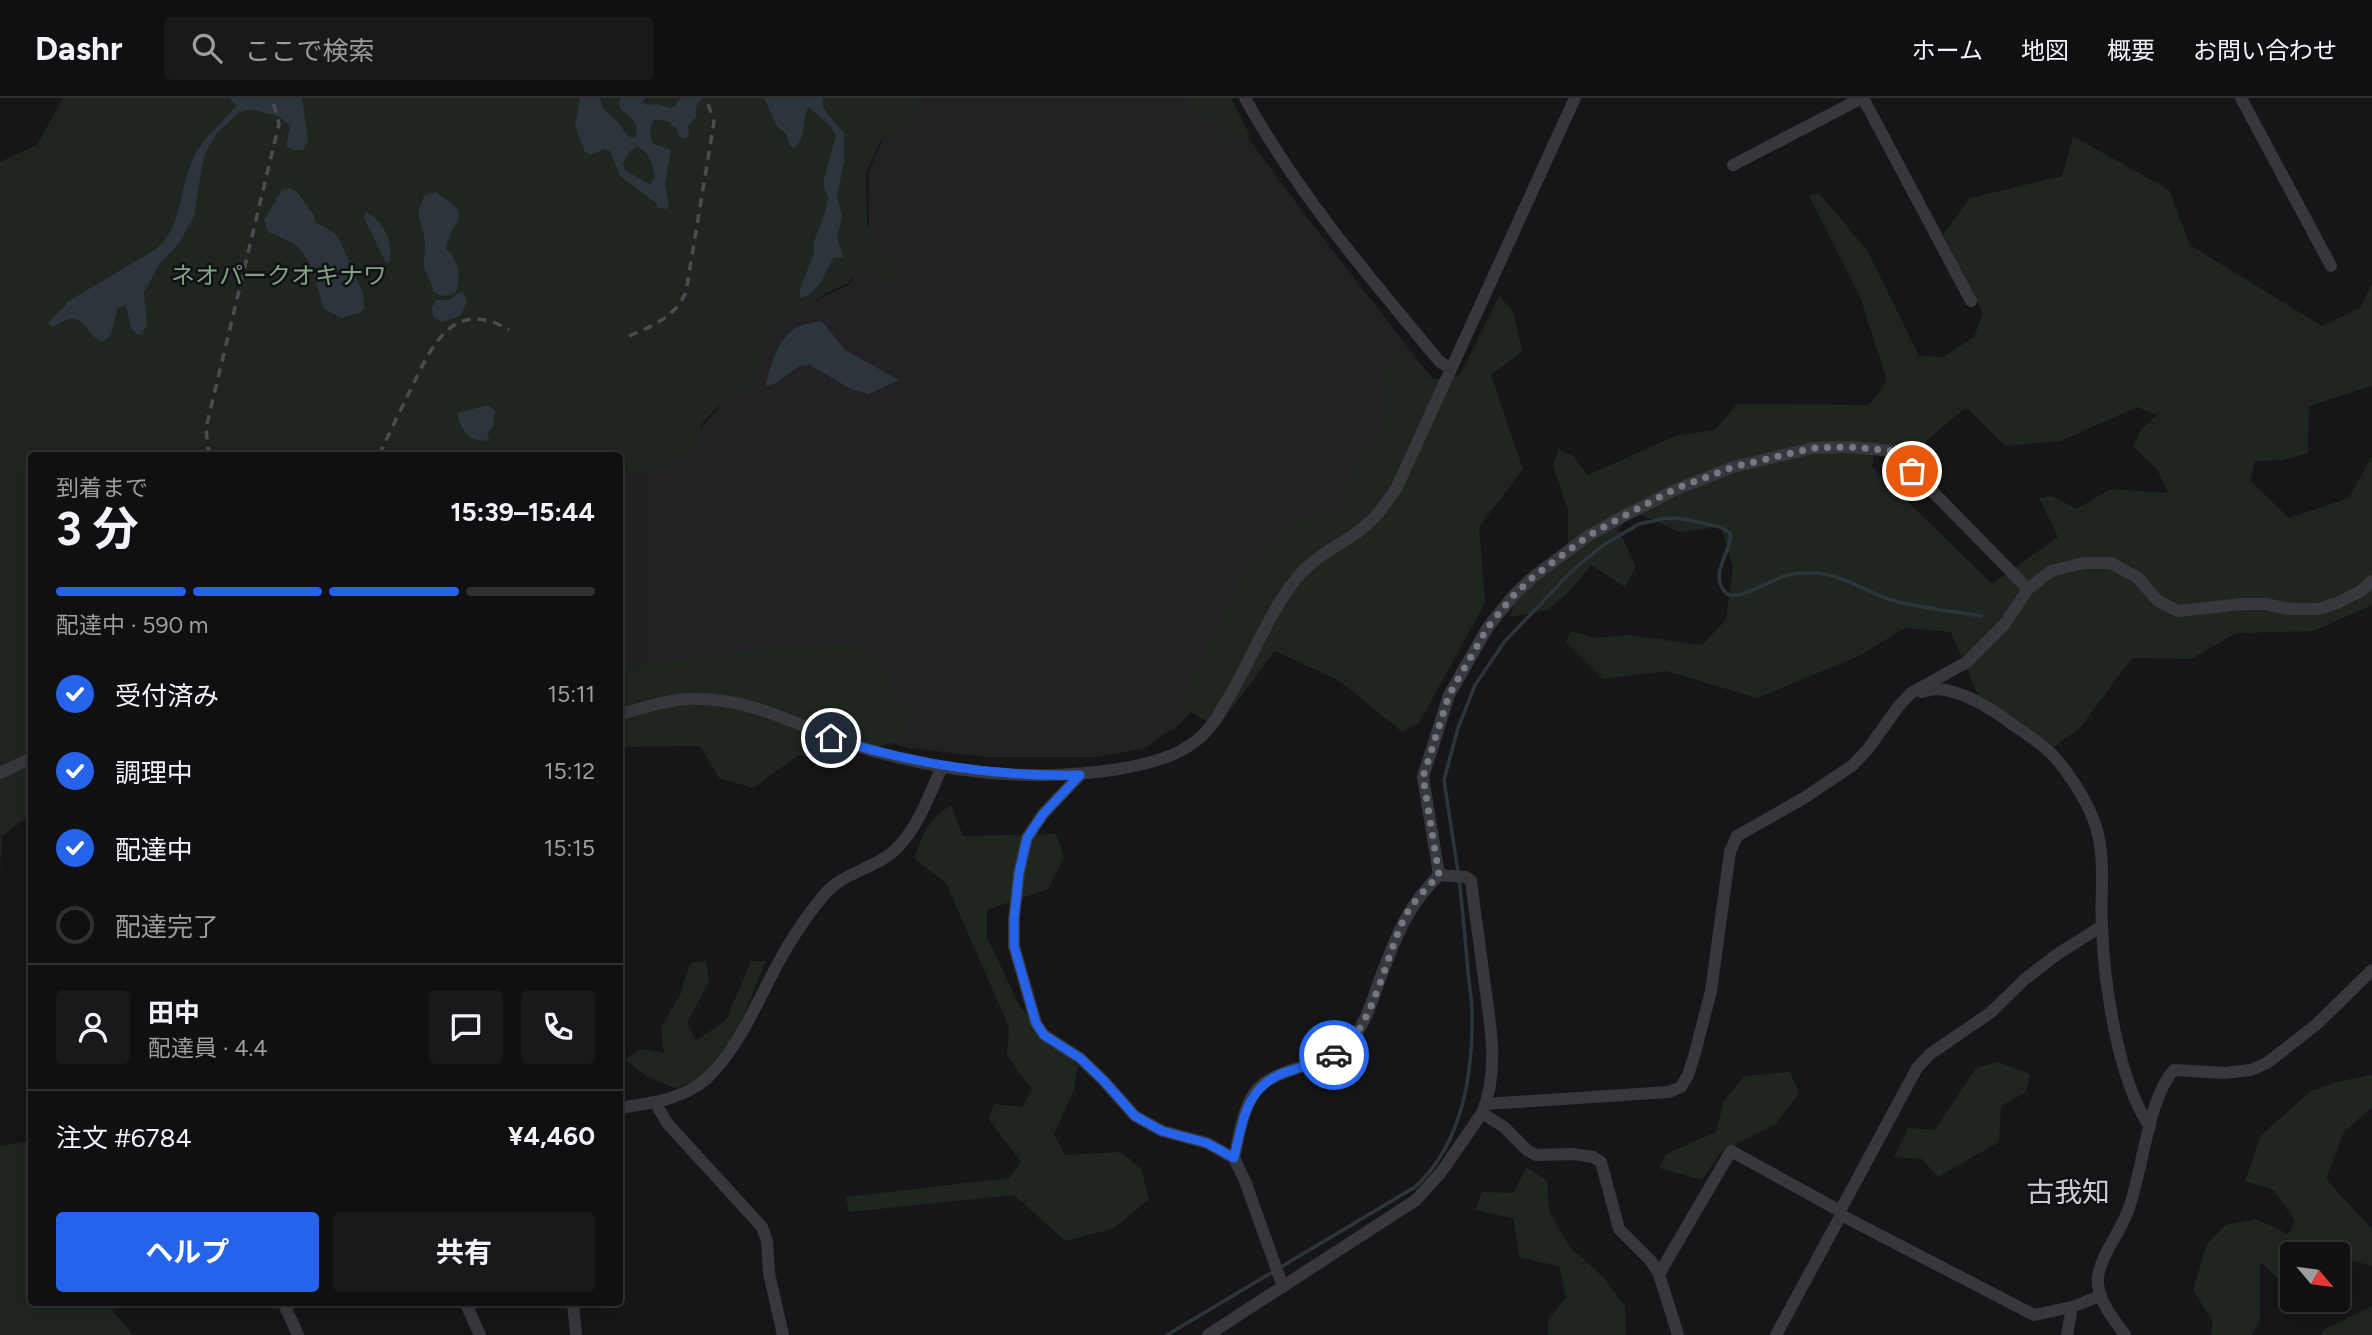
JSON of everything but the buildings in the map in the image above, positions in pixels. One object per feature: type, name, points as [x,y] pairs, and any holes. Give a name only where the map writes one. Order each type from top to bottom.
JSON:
[{"type":"street","points":[[1245,98],[1264,132],[1300,184],[1367,273],[1440,362],[1450,368]]},
{"type":"street","points":[[623,712],[687,698],[726,702],[768,711],[831,738],[891,756],[942,767],[1035,776],[1080,775],[1138,766],[1186,749],[1214,722],[1295,580],[1319,555],[1365,527],[1397,487],[1575,98]]},
{"type":"street","points":[[1733,165],[1863,98],[1971,300]]},
{"type":"street","points":[[2241,98],[2331,266]]},
{"type":"street","points":[[1439,875],[1423,777],[1449,695],[1488,627],[1513,596],[1533,577],[1588,536],[1675,489],[1733,467],[1813,448],[1851,447],[1893,451],[2028,589]]},
{"type":"street","points":[[1484,1109],[1669,1093],[1681,1087],[1695,1053],[1711,991],[1730,852],[1737,836],[1804,798],[1853,765],[1911,693],[1967,662],[2004,625],[2028,589],[2045,575],[2062,567],[2084,563],[2111,563],[2138,578],[2158,601],[2178,611],[2241,604],[2319,609],[2361,591],[2372,581]]},
{"type":"street","points":[[1911,693],[1937,689],[1961,695],[2005,719],[2058,762],[2083,800],[2095,825],[2101,848],[2102,926],[2114,1026],[2140,1112],[2150,1127]]},
{"type":"street","points":[[0,773],[28,760]]},
{"type":"street","points":[[623,1107],[681,1095],[715,1070],[732,1048],[777,965],[817,904],[846,876],[887,856],[899,846],[914,824],[942,767]]},
{"type":"street","points":[[1080,775],[1043,814],[1027,838],[1019,873],[1014,946],[1036,1023],[1044,1035],[1080,1058],[1135,1116],[1162,1131],[1207,1143],[1234,1158],[1245,1181],[1283,1287]]},
{"type":"street","points":[[1234,1158],[1244,1114],[1256,1091],[1280,1074],[1324,1060],[1342,1051],[1355,1036],[1371,1007],[1406,916],[1439,875]]},
{"type":"street","points":[[1208,1335],[1416,1200],[1442,1171],[1484,1109],[1492,1070],[1492,1032],[1471,881],[1466,877],[1439,875]]},
{"type":"street","points":[[1776,1335],[1917,1068],[1930,1054],[1990,1013],[2025,979],[2059,953],[2102,926]]},
{"type":"street","points":[[2125,1335],[2100,1296],[2098,1278],[2127,1213],[2157,1098],[2165,1080],[2174,1070],[2225,1073],[2250,1070],[2267,1063],[2317,1024],[2372,970]]},
{"type":"street","points":[[655,1102],[667,1122],[762,1227],[767,1241],[769,1273],[783,1335]]},
{"type":"street","points":[[1484,1109],[1527,1150],[1536,1155],[1573,1154],[1593,1157],[1601,1162],[1619,1229],[1651,1261],[1659,1274],[1678,1335]]},
{"type":"street","points":[[1659,1274],[1731,1150],[1841,1213],[2034,1315],[2072,1307],[2100,1296]]},
{"type":"street","points":[[285,1306],[298,1335]]},
{"type":"street","points":[[467,1306],[480,1335]]},
{"type":"street","points":[[573,1306],[576,1335]]},
{"type":"street","points":[[2067,1335],[2072,1307]]},
{"type":"shaded area","points":[[230,98],[302,98],[308,141],[303,150],[286,147],[290,125],[277,116],[255,110],[237,114],[217,133],[206,152],[194,217],[179,243],[161,262],[144,292],[147,325],[142,334],[138,335],[131,328],[126,306],[119,307],[112,331],[102,342],[77,319],[64,321],[54,327],[48,324],[67,302],[156,249],[165,240],[176,219],[196,153],[236,106]]},
{"type":"shaded area","points":[[580,98],[600,98],[603,109],[633,138],[636,136],[635,124],[621,110],[621,98],[646,98],[642,102],[647,105],[657,104],[670,108],[676,105],[680,98],[704,98],[698,104],[696,117],[689,125],[689,135],[684,139],[670,122],[655,119],[652,125],[652,143],[671,150],[665,185],[669,205],[667,209],[658,208],[656,203],[620,176],[610,151],[604,149],[591,155],[585,152],[575,126]],"holes":[[[638,147],[650,159],[655,177],[650,185],[625,170],[623,163],[629,152]]]},
{"type":"shaded area","points":[[764,98],[823,98],[823,108],[844,133],[844,161],[837,197],[842,216],[837,238],[844,258],[834,257],[816,288],[800,298],[800,289],[814,253],[814,242],[825,212],[828,197],[824,179],[836,136],[831,127],[809,107],[803,134],[794,148],[789,145],[787,135],[777,126]]},
{"type":"shaded area","points":[[901,98],[1222,98],[1228,111],[1303,212],[1432,378],[1427,408],[1215,683],[1181,723],[1143,749],[1098,757],[986,757],[909,748],[842,729],[623,704],[623,455],[679,452],[730,396],[745,348],[779,318],[850,284],[869,240],[868,173]]},
{"type":"shaded area","points":[[290,188],[298,193],[314,214],[315,222],[339,239],[363,293],[364,308],[360,313],[342,318],[324,309],[303,252],[291,242],[268,232],[264,220],[282,190]]},
{"type":"shaded area","points":[[435,192],[456,207],[459,213],[446,249],[456,263],[458,280],[456,292],[447,296],[433,292],[424,266],[425,243],[419,210],[425,195]]},
{"type":"shaded area","points":[[366,212],[383,227],[389,242],[389,264],[364,218]]},
{"type":"shaded area","points":[[460,292],[464,293],[467,303],[460,316],[442,322],[433,317],[432,308],[436,300],[450,300]]},
{"type":"shaded area","points":[[820,321],[845,350],[899,380],[869,394],[851,389],[810,365],[799,366],[776,383],[766,386],[772,362],[785,338],[798,327]]},
{"type":"shaded area","points":[[488,405],[495,411],[493,426],[488,432],[489,440],[477,440],[464,430],[457,413]]},
{"type":"green space","name":"ネオパークオキナワ","points":[[63,98],[926,98],[888,142],[881,140],[866,173],[867,225],[875,239],[903,268],[892,285],[863,272],[825,294],[769,333],[753,384],[714,410],[700,426],[700,438],[690,456],[662,467],[623,474],[623,452],[28,452],[28,817],[2,836],[0,871],[0,162],[37,145]]},
{"type":"green space","points":[[1182,98],[1231,98],[1250,135],[1229,144],[1208,114],[1196,117]]},
{"type":"green space","points":[[2073,136],[2169,190],[2190,245],[2322,326],[2360,308],[2372,284],[2372,386],[2309,406],[2308,453],[2282,460],[2255,461],[2250,480],[2289,518],[2349,498],[2372,456],[2372,605],[2314,631],[2236,633],[2191,659],[2132,658],[2080,728],[2050,750],[1983,707],[1951,632],[1905,628],[1859,656],[1757,698],[1666,671],[1603,679],[1566,642],[1571,631],[1595,638],[1628,635],[1702,645],[1726,620],[1733,568],[1721,527],[1679,532],[1633,511],[1618,529],[1636,567],[1625,587],[1591,565],[1570,591],[1547,610],[1510,617],[1516,597],[1568,555],[1568,510],[1553,465],[1559,449],[1573,456],[1588,475],[1675,436],[1715,430],[1737,404],[1869,405],[1887,380],[1861,299],[1809,196],[1819,193],[1867,250],[1919,356],[1943,357],[1974,337],[1983,313],[1943,234],[1970,198],[2062,176]],"holes":[[[1966,407],[2005,446],[2061,441],[2137,407],[2157,415],[2141,430],[2133,447],[2157,469],[2168,493],[2110,489],[2077,509],[2052,496],[2039,498],[2058,537],[1992,584],[1872,467],[1875,447],[1921,446]]]},
{"type":"green space","points":[[1499,296],[1513,311],[1522,351],[1491,375],[1523,469],[1479,527],[1485,603],[1419,723],[1402,732],[1340,681],[1275,651],[1217,728],[1180,705],[1241,580],[1282,528],[1338,509],[1358,464],[1379,435],[1390,401],[1380,365],[1396,350],[1423,381],[1460,375]]},
{"type":"green space","points":[[864,642],[913,716],[900,740],[830,762],[799,755],[753,788],[719,778],[700,746],[623,747],[623,669],[740,652]]},
{"type":"green space","points":[[951,805],[963,836],[1056,834],[1064,858],[1048,889],[987,910],[987,937],[1020,1007],[1078,1066],[1074,1090],[1054,1134],[1065,1155],[1121,1152],[1141,1168],[1149,1200],[1112,1229],[1065,1241],[1014,1195],[849,1212],[846,1197],[1009,1178],[1021,1162],[988,1118],[995,1104],[1022,1107],[1032,1090],[1007,1055],[1009,1027],[946,883],[915,859],[927,828]]},
{"type":"green space","points":[[706,961],[709,982],[687,1023],[696,1041],[726,1020],[751,961],[766,961],[736,1033],[700,1079],[675,1088],[646,1076],[625,1059],[641,1049],[664,1053],[661,1027],[681,993],[690,963]]},
{"type":"green space","points":[[1998,1062],[2030,1074],[2026,1092],[2001,1106],[1999,1142],[1938,1177],[1922,1159],[1894,1157],[1908,1128],[1935,1130],[1976,1068]]},
{"type":"green space","points":[[1790,1072],[1799,1093],[1776,1124],[1722,1151],[1702,1180],[1659,1168],[1666,1154],[1716,1132],[1724,1101],[1744,1076]]},
{"type":"green space","points":[[2372,1075],[2372,1107],[2344,1132],[2326,1179],[2372,1229],[2372,1266],[2350,1262],[2350,1242],[2280,1242],[2280,1281],[2260,1262],[2260,1320],[2252,1335],[2211,1335],[2213,1322],[2193,1290],[2207,1244],[2226,1225],[2256,1219],[2288,1234],[2295,1221],[2274,1190],[2245,1181],[2261,1135],[2311,1091],[2336,1082]]},
{"type":"green space","points":[[28,1141],[28,1306],[109,1306],[133,1335],[0,1335],[0,1146]]},
{"type":"green space","points":[[1527,1167],[1547,1181],[1549,1211],[1569,1246],[1604,1278],[1625,1306],[1626,1335],[1548,1335],[1548,1320],[1566,1297],[1559,1266],[1520,1258],[1513,1218],[1475,1210],[1482,1192],[1513,1193]]},
{"type":"green space","points":[[2372,1306],[2372,1335],[2321,1335],[2323,1330]]},
{"type":"waterway","points":[[1458,872],[1444,780],[1458,728],[1475,685],[1505,641],[1573,570],[1602,546],[1639,524],[1666,518],[1684,519],[1720,527],[1730,533],[1719,578],[1726,593],[1731,595],[1745,593],[1791,574],[1822,574],[1843,579],[1891,600],[1981,616]]},
{"type":"waterway","points":[[1167,1335],[1415,1187],[1431,1170],[1444,1150],[1462,1107],[1472,1036],[1472,1002],[1459,880]]},
{"type":"railway","points":[[210,452],[206,428],[279,124],[272,98]]},
{"type":"railway","points":[[629,336],[669,314],[686,292],[714,122],[706,98]]},
{"type":"railway","points":[[380,452],[428,355],[448,330],[460,322],[474,319],[490,321],[509,330]]},
{"type":"way so far","points":[[1334,1055],[1342,1051],[1355,1036],[1371,1007],[1406,916],[1439,875],[1423,777],[1449,695],[1488,627],[1513,596],[1533,577],[1588,536],[1675,489],[1733,467],[1813,448],[1851,447],[1893,451],[1912,471]]},
{"type":"district","name":"古我知","points":[[2068,1192]]},
{"type":"route","points":[[831,738],[891,756],[942,767],[1035,776],[1080,775],[1043,814],[1027,838],[1019,873],[1014,946],[1036,1023],[1044,1035],[1080,1058],[1135,1116],[1162,1131],[1207,1143],[1234,1158],[1244,1114],[1256,1091],[1280,1074],[1334,1055]]}]
